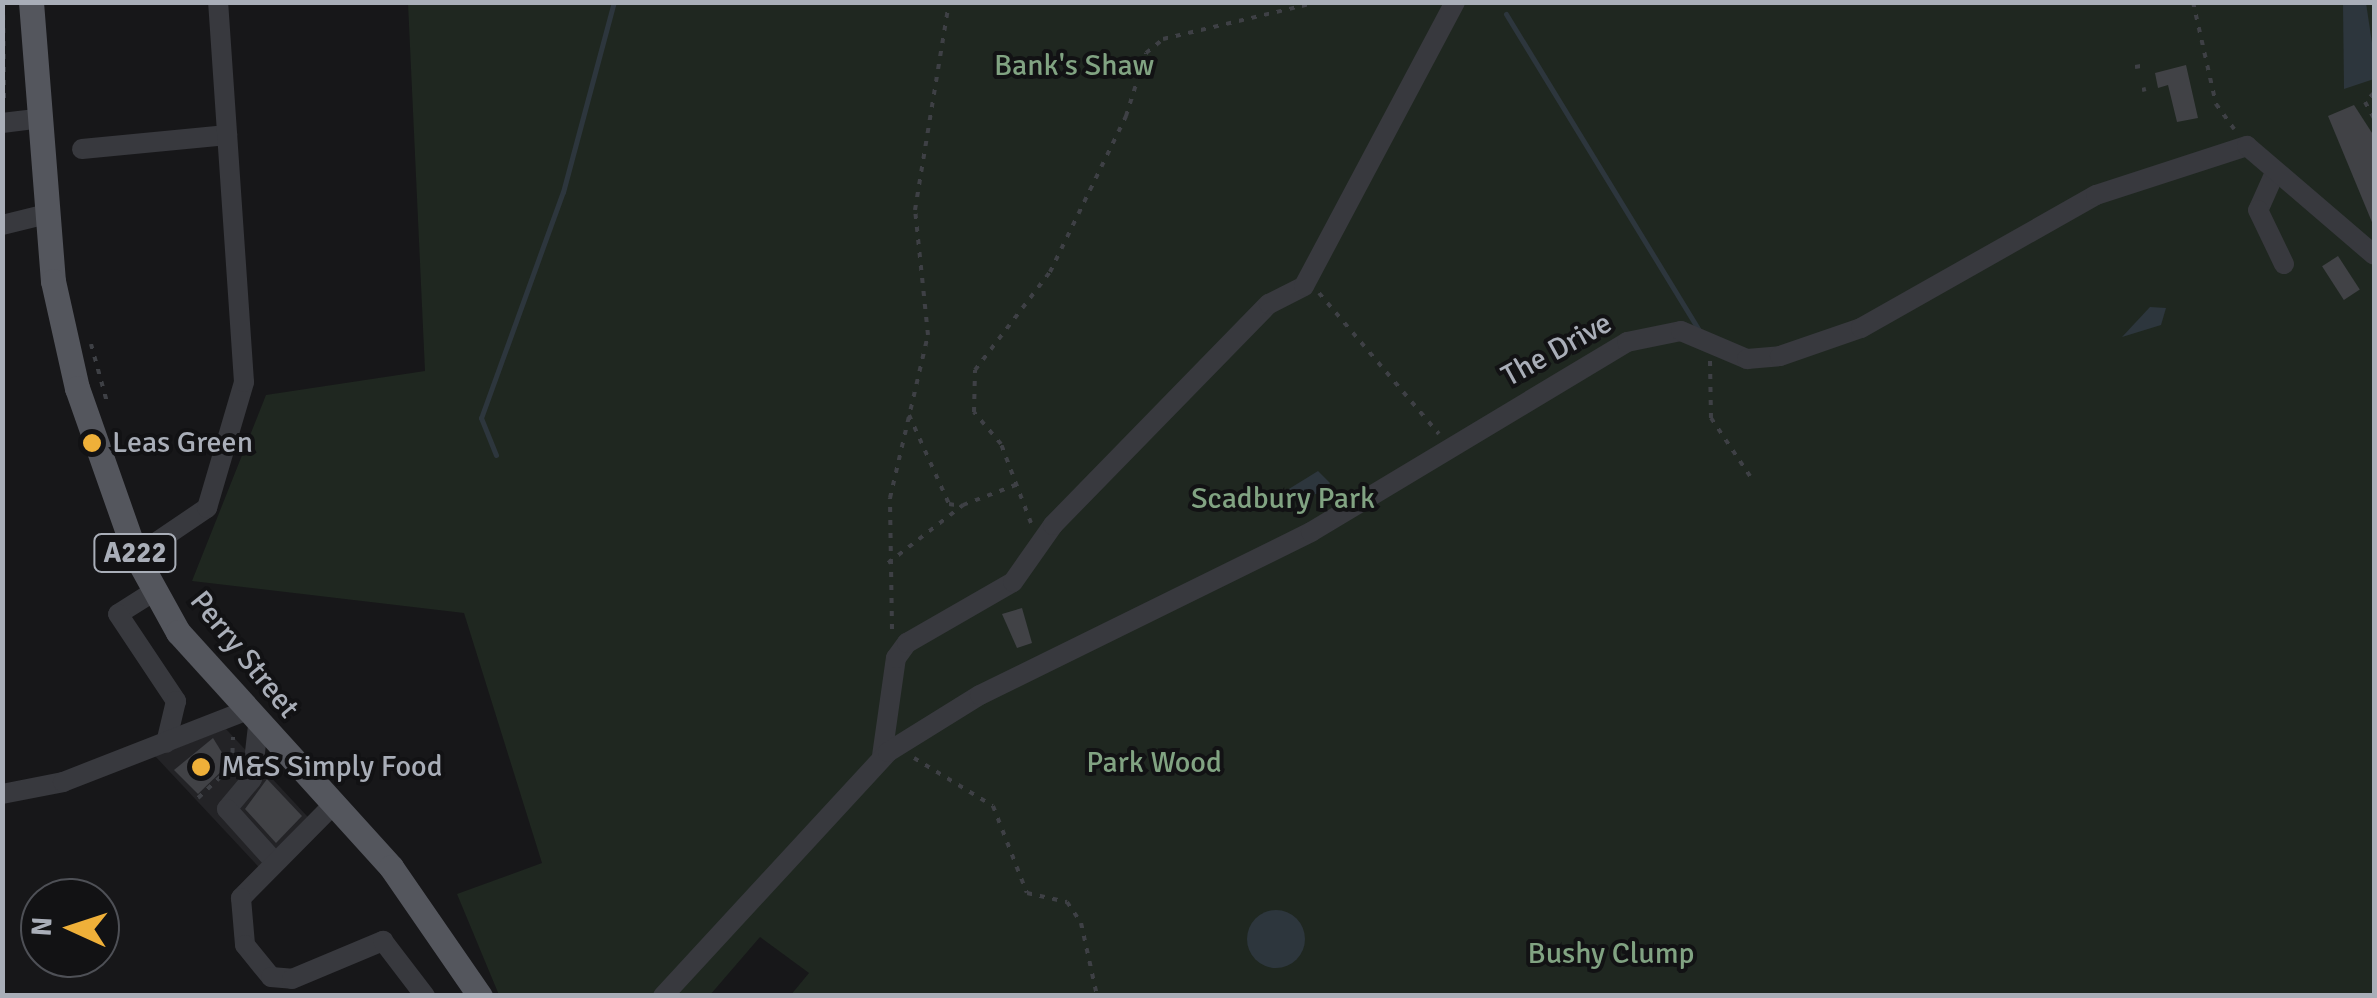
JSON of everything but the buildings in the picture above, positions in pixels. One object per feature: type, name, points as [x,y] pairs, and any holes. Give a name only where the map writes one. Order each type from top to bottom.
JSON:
[{"type":"main road","name":"Perry Street","points":[[31,2],[34,120],[43,215],[77,388],[136,556],[153,592],[246,722],[332,805],[438,926],[480,996]]},
{"type":"street","points":[[136,556],[207,508],[229,451],[246,334],[218,2]]},
{"type":"street","points":[[885,754],[896,658],[1034,560],[1053,525],[1269,304],[1308,280],[1455,2]]},
{"type":"street","points":[[4,123],[34,120]]},
{"type":"street","points":[[82,149],[227,135]]},
{"type":"street","points":[[2247,146],[2273,178],[2374,254]]},
{"type":"street","name":"The Drive","points":[[662,996],[885,754],[1452,450],[1627,342],[1680,330],[1747,359],[1780,356],[1861,328],[2096,195],[2247,146]]},
{"type":"street","points":[[2273,178],[2258,210],[2284,264]]},
{"type":"street","points":[[2,224],[43,215]]},
{"type":"street","points":[[153,592],[118,614],[176,701],[166,743]]},
{"type":"street","points":[[2,794],[63,782],[166,743],[246,722],[252,779],[227,808],[272,860]]},
{"type":"street","points":[[332,805],[272,860],[238,916],[245,945],[271,977],[292,978],[383,941],[425,996]]},
{"type":"path","points":[[4,2],[4,123]]},
{"type":"path","points":[[896,658],[887,563],[908,412],[928,335],[915,210],[923,130],[949,2]]},
{"type":"path","points":[[1034,560],[1018,484],[974,412],[976,370],[1050,272],[1126,116],[1146,53],[1163,39],[1318,2]]},
{"type":"path","points":[[2193,2],[2216,104],[2247,146]]},
{"type":"path","points":[[2374,93],[2365,102],[2374,118]]},
{"type":"path","points":[[1308,280],[1452,450]]},
{"type":"path","points":[[86,323],[110,416]]},
{"type":"path","points":[[1712,342],[1711,418],[1750,476]]},
{"type":"path","points":[[908,412],[948,504],[961,506]]},
{"type":"path","points":[[887,563],[961,506],[1018,484]]},
{"type":"path","points":[[198,798],[232,766],[246,722]]},
{"type":"path","points":[[885,754],[993,806],[1027,892],[1068,902],[1081,922],[1097,996]]},
{"type":"shaded area","points":[[2343,3],[2366,3],[2374,56],[2374,79],[2344,89]]},
{"type":"shaded area","points":[[2150,307],[2166,308],[2161,325],[2122,337]]},
{"type":"shaded area","points":[[1318,471],[1330,483],[1326,491],[1285,503],[1284,492]]},
{"type":"shaded area","points":[[226,729],[320,830],[269,878],[155,756]]},
{"type":"shaded area","points":[[1276,910],[1296,919],[1305,939],[1296,959],[1276,968],[1256,959],[1247,939],[1256,919]]},
{"type":"green space","name":"Scadbury Park","points":[[408,3],[2374,3],[2374,995],[790,996],[809,973],[760,937],[710,995],[499,995],[457,894],[542,863],[464,613],[192,581],[266,395],[425,371]]},
{"type":"waterway","points":[[496,455],[481,418],[563,192],[614,2]]},
{"type":"waterway","points":[[1506,14],[1698,329]]},
{"type":"place","name":"Leas Green","points":[[92,443]]},
{"type":"place","name":"M&S Simply Food","points":[[201,767]]},
{"type":"park label","name":"Bank's Shaw","points":[[1074,66]]},
{"type":"park label","name":"Park Wood","points":[[1154,763]]},
{"type":"park label","name":"Bushy Clump","points":[[1611,954]]}]
